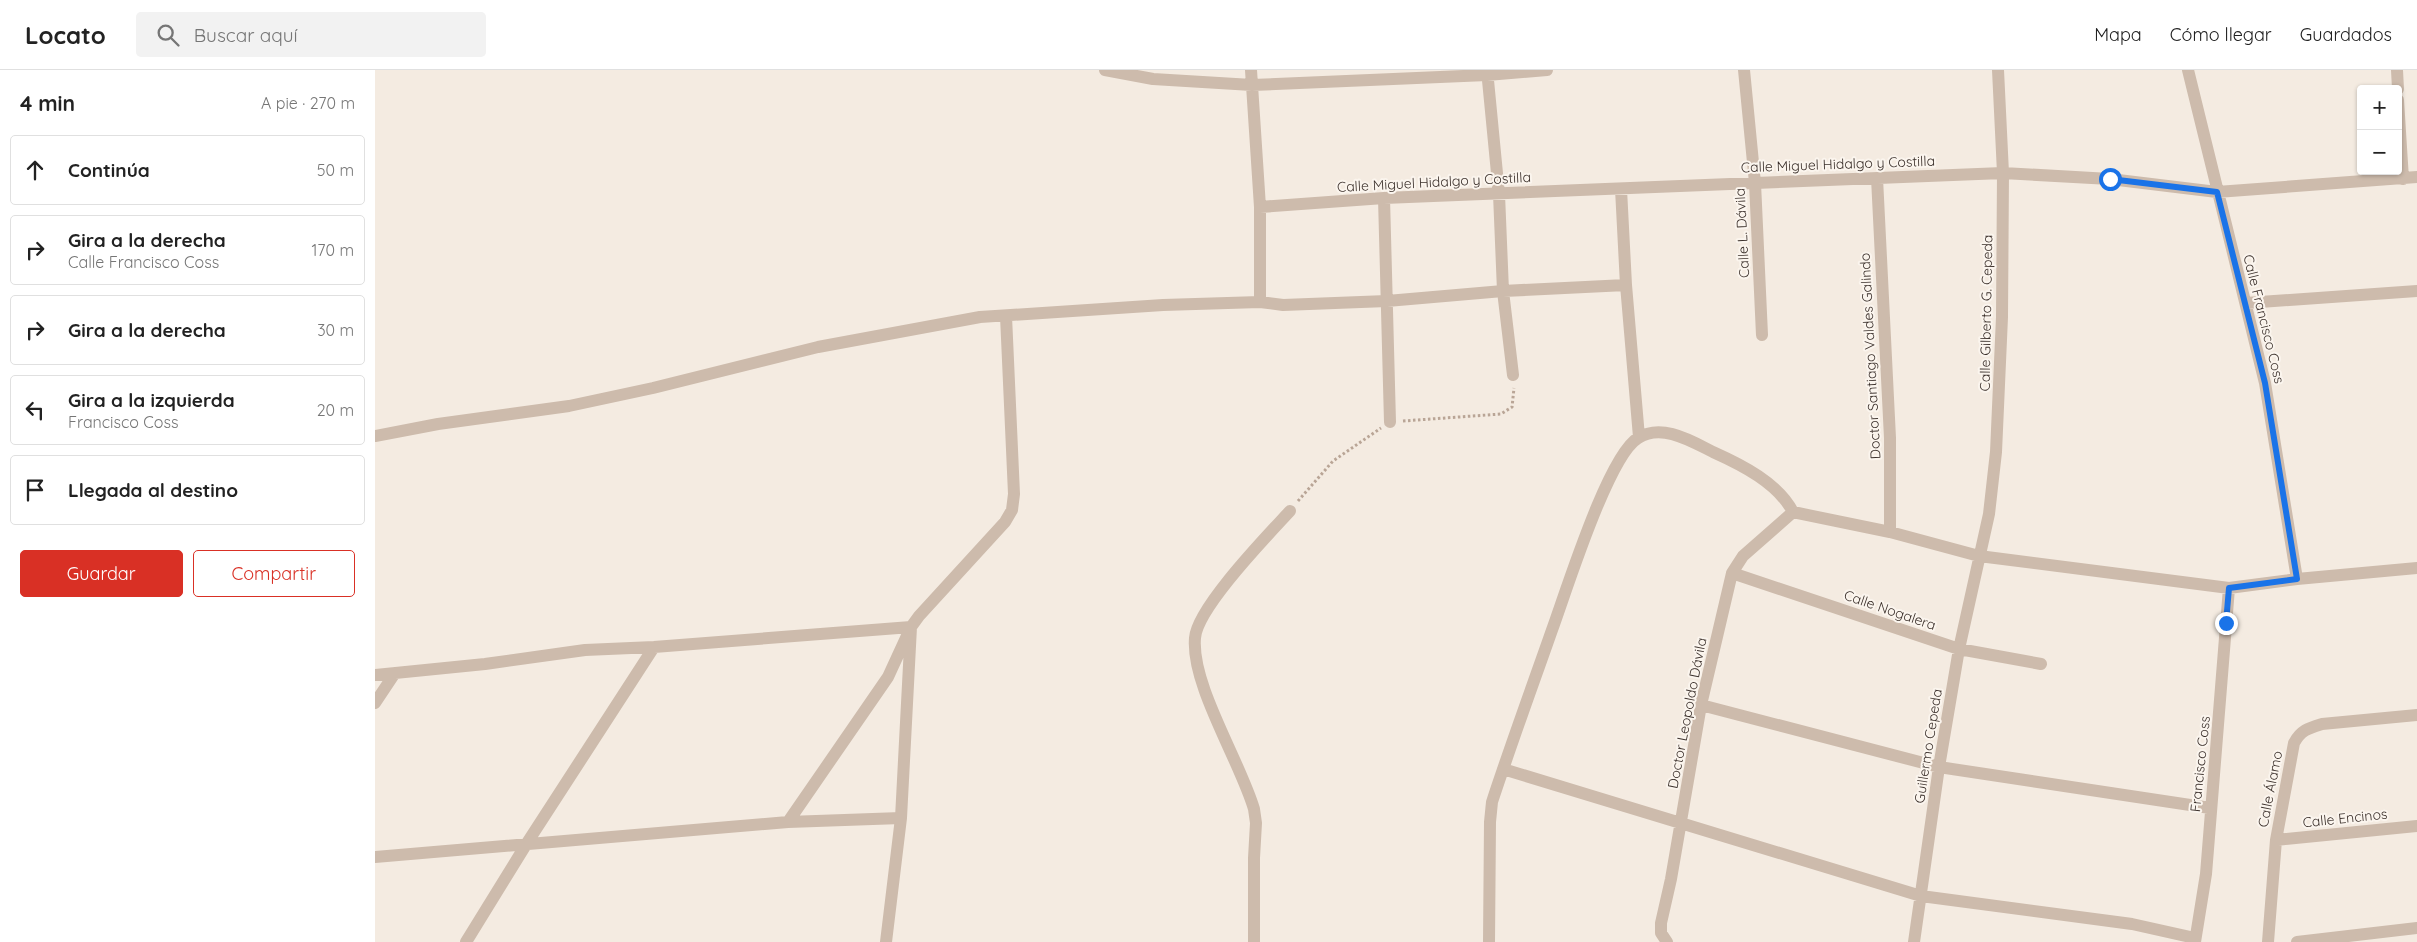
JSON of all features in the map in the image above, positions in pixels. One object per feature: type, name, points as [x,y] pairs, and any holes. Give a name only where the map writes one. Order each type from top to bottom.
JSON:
[{"type":"street","points":[[1105,70],[1153,79],[1252,85],[1363,75],[1547,70]]},
{"type":"street","points":[[1251,70],[1260,207],[1260,302]]},
{"type":"street","name":"Calle L. Dávila","points":[[1745,70],[1755,183],[1762,335]]},
{"type":"street","name":"Calle Gilberto G. Cepeda","points":[[1979,556],[1989,514],[1996,452],[2002,317],[2003,173],[1998,70]]},
{"type":"street","name":"Calle Francisco Coss","points":[[2188,70],[2265,383],[2297,579]]},
{"type":"street","points":[[2397,70],[2398,85]]},
{"type":"street","points":[[1487,72],[1499,194],[1503,291],[1513,375]]},
{"type":"street","points":[[2400,130],[2403,178]]},
{"type":"street","name":"Calle Miguel Hidalgo y Costilla","points":[[1260,207],[1384,198],[2003,173],[2110,179],[2217,192],[2417,177]]},
{"type":"street","name":"Doctor Santiago Valdes Galindo","points":[[1877,178],[1889,438],[1890,532]]},
{"type":"street","points":[[1621,189],[1626,285],[1639,437]]},
{"type":"street","points":[[1384,198],[1390,422]]},
{"type":"street","points":[[375,436],[438,424],[569,406],[653,388],[818,347],[936,324],[1006,316],[1163,305],[1260,302],[1283,305],[1387,301],[1503,291],[1626,285]]},
{"type":"street","points":[[2246,304],[2417,291]]},
{"type":"street","points":[[789,822],[888,678],[911,627],[1005,522],[1012,510],[1015,494],[1006,316]]},
{"type":"street","points":[[1489,942],[1490,822],[1492,802],[1586,534],[1619,460],[1631,443],[1639,437],[1649,433],[1666,432],[1725,458],[1778,491],[1787,501],[1793,512],[1890,532],[1979,556],[2229,588],[2297,579],[2417,568]]},
{"type":"street","points":[[1254,942],[1256,823],[1254,809],[1202,680],[1195,636],[1211,604],[1289,511]]},
{"type":"street","name":"Doctor Leopoldo Dávila","points":[[1667,942],[1661,933],[1661,923],[1701,706],[1732,573],[1743,556],[1793,512]]},
{"type":"street","name":"Guillermo Cepeda","points":[[1914,942],[1939,767],[1959,649],[1979,556]]},
{"type":"street","name":"Calle Nogalera","points":[[1732,573],[1959,649],[2041,664]]},
{"type":"street","name":"Francisco Coss","points":[[2195,940],[2206,874],[2229,588]]},
{"type":"street","points":[[375,675],[485,664],[585,650],[654,647],[911,627]]},
{"type":"street","points":[[886,942],[901,818],[911,627]]},
{"type":"street","points":[[466,942],[527,843],[654,647]]},
{"type":"street","points":[[375,703],[395,673]]},
{"type":"street","points":[[1701,706],[1939,767],[2210,808]]},
{"type":"street","name":"Calle Álamo","points":[[2268,942],[2276,840],[2294,743],[2301,732],[2322,724],[2417,715]]},
{"type":"street","points":[[1503,770],[1921,896],[2132,924],[2195,940]]},
{"type":"street","points":[[375,857],[789,822],[901,818]]},
{"type":"street","name":"Calle Encinos","points":[[2276,840],[2417,826]]},
{"type":"street","points":[[2297,942],[2417,928]]},
{"type":"path","points":[[1289,511],[1333,461],[1390,422],[1501,414],[1508,410],[1514,403],[1513,375]]},
{"type":"route","points":[[2110,179],[2217,192],[2265,383],[2297,579],[2229,588],[2226,623]]}]
